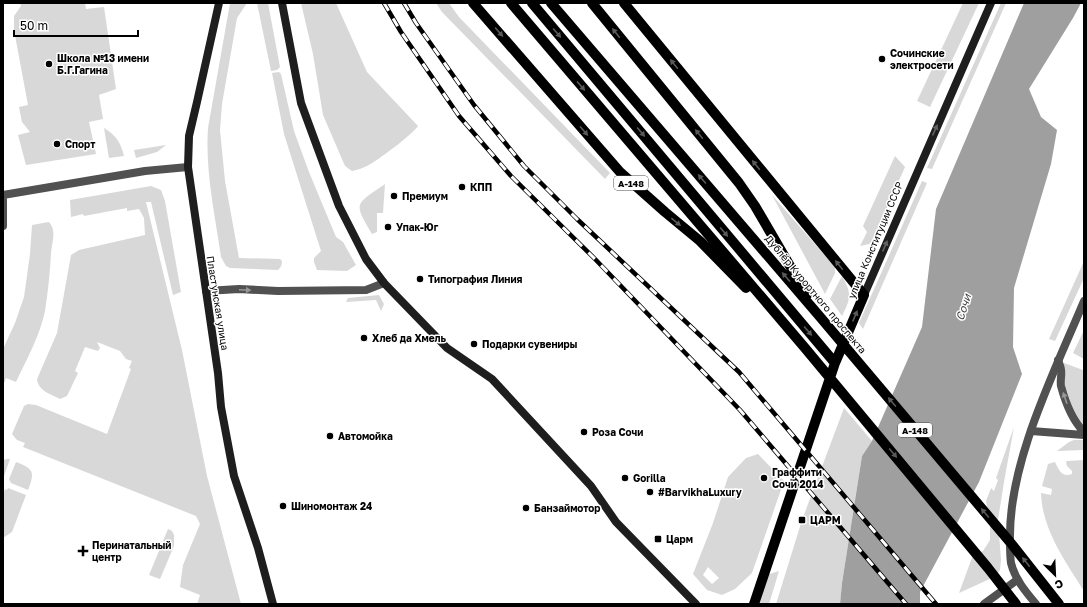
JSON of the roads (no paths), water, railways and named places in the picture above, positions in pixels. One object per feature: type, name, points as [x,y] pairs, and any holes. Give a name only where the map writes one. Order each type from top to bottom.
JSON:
[{"type":"main road","name":"Пластунская улица","points":[[219,3],[198,102],[189,136],[188,167],[218,373],[221,407],[229,453],[234,476],[258,548],[273,604]]},
{"type":"main road","points":[[282,3],[301,103],[342,212],[366,259],[384,283],[447,348],[492,379],[591,486],[616,522],[696,604]]},
{"type":"main road","name":"А-148","points":[[474,3],[620,172],[700,241],[805,348]]},
{"type":"main road","name":"А-148","points":[[510,3],[805,348],[988,568],[1016,604]]},
{"type":"main road","points":[[532,3],[835,363]]},
{"type":"main road","name":"Дублёр Курортного проспекта","points":[[551,3],[821,318],[1010,542],[1059,604]]},
{"type":"main road","name":"А-148","points":[[592,3],[739,183],[755,206],[821,318]]},
{"type":"main road","points":[[624,3],[864,295]]},
{"type":"main road","name":"улица Конституции СССР","points":[[754,604],[835,363],[991,3]]},
{"type":"street","points":[[3,195],[145,172],[188,167]]},
{"type":"street","points":[[3,200],[3,226]]},
{"type":"street","points":[[206,291],[239,289],[278,291],[366,290],[384,283]]},
{"type":"street","points":[[1036,604],[1017,580],[1011,562],[1010,523],[1017,477],[1031,431],[1058,360],[1084,302]]},
{"type":"street","points":[[1058,360],[1061,369],[1061,384],[1066,400],[1079,427],[1084,432]]},
{"type":"street","points":[[1031,431],[1084,435]]},
{"type":"street","points":[[984,604],[1017,580]]},
{"type":"water","name":"Сочи","points":[[1024,3],[1081,3],[1029,89],[1041,117],[1057,130],[1051,164],[1014,288],[1013,347],[1022,374],[979,482],[920,592],[920,604],[840,604],[862,456],[872,441],[922,327],[936,209]]},
{"type":"railway","points":[[384,3],[401,32],[459,116],[511,176],[595,259],[740,410],[906,604]]},
{"type":"railway","points":[[404,3],[416,23],[474,105],[524,166],[577,219],[739,372],[936,604]]},
{"type":"place","name":"Сочинские электросети","points":[[882,59]]},
{"type":"place","name":"Школа №13 имени Б.Г.Гагина","points":[[49,64]]},
{"type":"place","name":"Спорт","points":[[57,144]]},
{"type":"place","name":"КПП","points":[[462,187]]},
{"type":"place","name":"Премиум","points":[[394,196]]},
{"type":"place","name":"Упак-Юг","points":[[388,227]]},
{"type":"place","name":"Типография Линия","points":[[420,279]]},
{"type":"place","name":"Хлеб да Хмель","points":[[364,338]]},
{"type":"place","name":"Подарки сувениры","points":[[474,344]]},
{"type":"place","name":"Роза Сочи","points":[[584,432]]},
{"type":"place","name":"Автомойка","points":[[330,436]]},
{"type":"place","name":"Gorilla","points":[[625,478]]},
{"type":"place","name":"Граффити Сочи 2014","points":[[764,478]]},
{"type":"place","name":"#BarvikhaLuxury","points":[[650,492]]},
{"type":"place","name":"Шиномонтаж 24","points":[[283,506]]},
{"type":"place","name":"Банзаймотор","points":[[526,508]]},
{"type":"place","name":"ЦАРМ","points":[[802,520]]},
{"type":"place","name":"Царм","points":[[658,539]]},
{"type":"place","name":"Перинатальный центр","points":[[83,551]]}]
